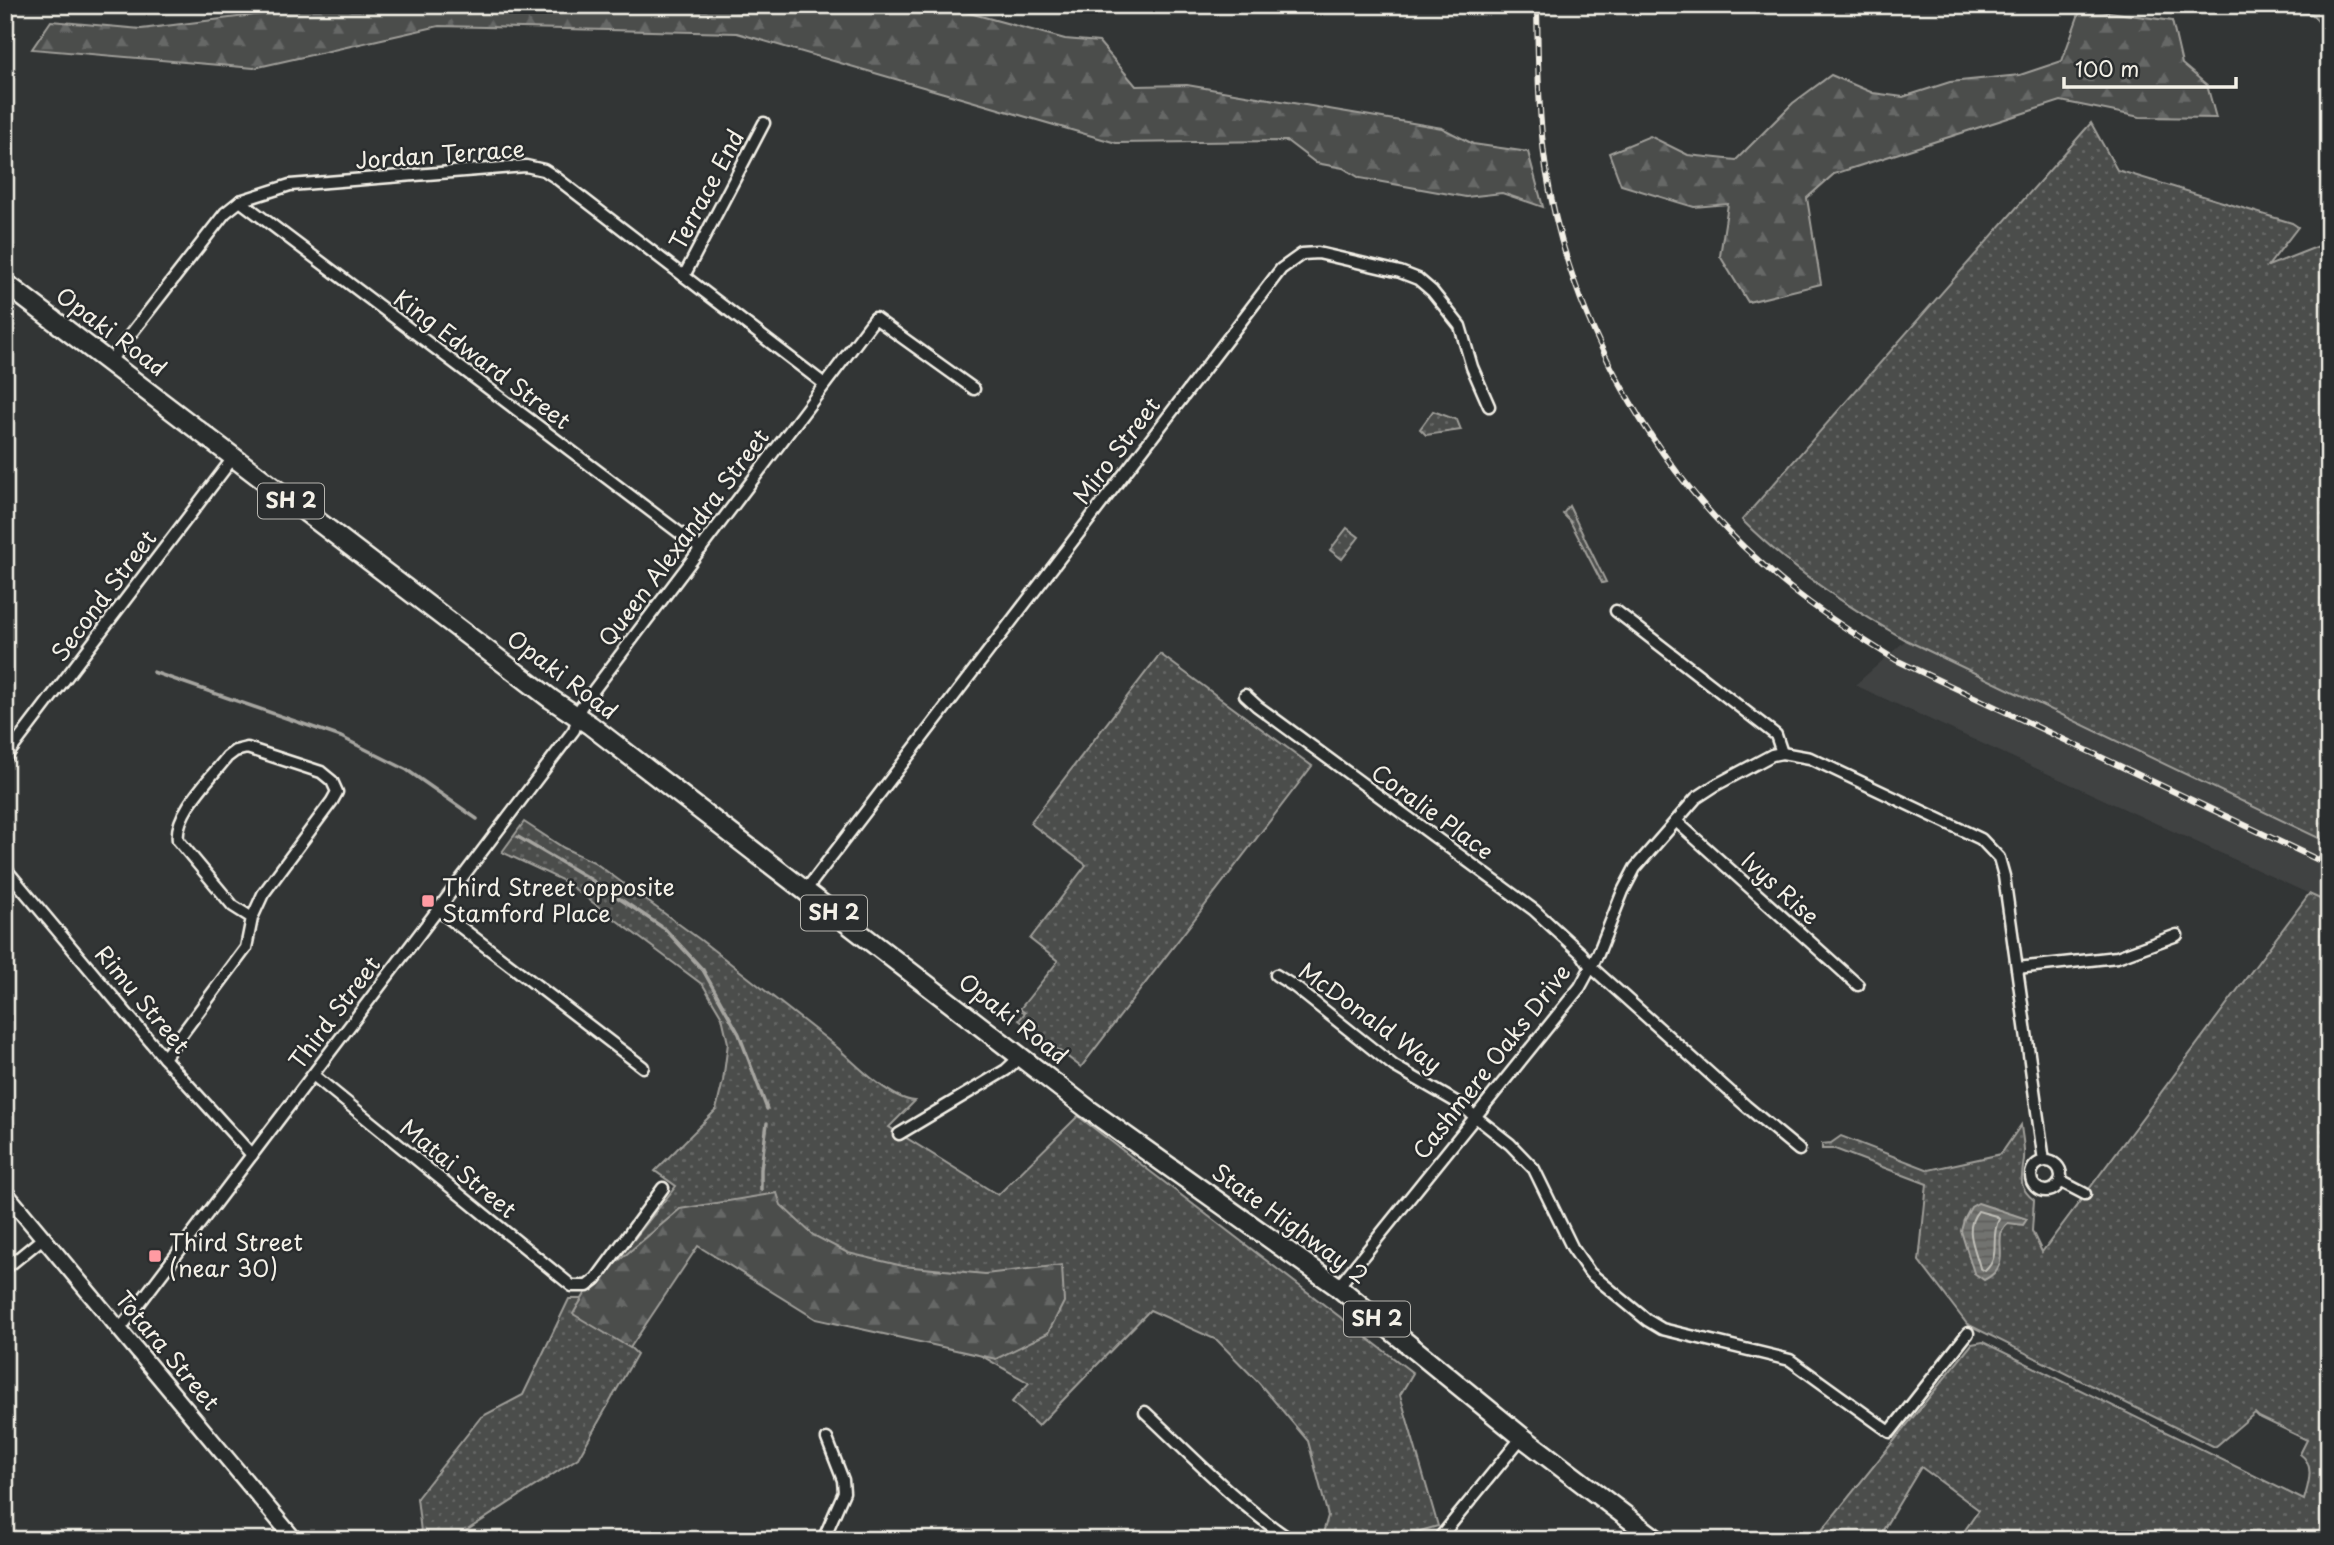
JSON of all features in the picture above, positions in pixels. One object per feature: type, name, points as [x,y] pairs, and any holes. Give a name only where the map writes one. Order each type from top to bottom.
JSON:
[{"type":"highway","name":"Opaki Road","points":[[5,283],[1022,1055],[1088,1109]]},
{"type":"highway","name":"State Highway 2","points":[[1088,1109],[1338,1287],[1522,1437],[1657,1540]]},
{"type":"street","name":"Terrace End","points":[[684,276],[764,122]]},
{"type":"street","name":"Jordan Terrace","points":[[109,362],[225,213],[240,201],[290,185],[526,166],[544,170],[555,177],[823,383]]},
{"type":"street","name":"King Edward Street","points":[[240,201],[701,550]]},
{"type":"street","name":"Miro Street","points":[[806,891],[1289,260],[1302,254],[1318,253],[1401,272],[1418,279],[1432,291],[1460,326],[1472,367],[1489,406]]},
{"type":"street","name":"Queen Alexandra Street","points":[[578,718],[581,707],[701,550],[823,383],[875,318],[974,389]]},
{"type":"street","name":"Second Street","points":[[5,758],[233,458]]},
{"type":"street","points":[[1616,611],[1776,735],[1782,753],[1810,758],[1981,839],[1991,847],[1999,858],[2004,876],[2044,1161]]},
{"type":"street","name":"Coralie Place","points":[[1245,695],[1256,706],[1534,910],[1582,954],[1590,967],[1799,1150]]},
{"type":"street","name":"Third Street","points":[[120,1329],[574,730],[578,718]]},
{"type":"street","points":[[164,1058],[246,948],[252,918],[264,894],[337,792],[332,781],[321,772],[247,748],[234,751],[227,757],[188,807],[177,831],[178,840],[233,906],[252,918]]},
{"type":"street","name":"Cashmere Oaks Drive","points":[[1338,1287],[1580,987],[1598,954],[1628,879],[1676,821],[1705,791],[1772,755],[1782,753]]},
{"type":"street","name":"Ivys Rise","points":[[1676,821],[1858,985]]},
{"type":"street","name":"Rimu Street","points":[[5,868],[164,1058],[251,1155]]},
{"type":"street","points":[[437,909],[642,1067]]},
{"type":"street","points":[[2017,968],[2117,957],[2177,935]]},
{"type":"street","name":"McDonald Way","points":[[1276,975],[1295,987],[1394,1066],[1476,1116],[1510,1144],[1534,1169],[1580,1261],[1617,1297],[1662,1329],[1790,1360],[1890,1432],[1968,1334]]},
{"type":"street","points":[[899,1134],[1006,1070],[1022,1055]]},
{"type":"street","name":"Matai Street","points":[[313,1075],[568,1284],[581,1287],[596,1279],[663,1188]]},
{"type":"street","points":[[2044,1161],[2058,1167],[2060,1181],[2058,1186],[2049,1191],[2035,1187],[2031,1174],[2036,1165],[2044,1161]]},
{"type":"street","points":[[2060,1181],[2085,1194]]},
{"type":"street","name":"Totara Street","points":[[5,1192],[295,1540]]},
{"type":"street","points":[[5,1269],[43,1238]]},
{"type":"street","points":[[1145,1412],[1259,1519],[1292,1540]]},
{"type":"street","points":[[1438,1540],[1522,1437]]},
{"type":"street","points":[[823,1540],[844,1492],[843,1480],[827,1439]]},
{"type":"shaded area","points":[[1906,640],[2329,843],[2329,903],[1855,685]]},
{"type":"green space","points":[[319,5],[940,5],[1065,39],[1099,42],[1136,86],[1187,85],[1442,128],[1473,144],[1528,152],[1543,207],[1502,193],[1466,197],[1360,178],[1343,168],[1316,163],[1287,141],[1116,143],[737,33],[439,26],[254,68],[32,49],[51,21],[141,29]]},
{"type":"green space","points":[[2251,5],[2329,5],[2329,34],[2312,14]]},
{"type":"green space","points":[[2081,8],[2172,21],[2182,64],[2207,85],[2216,118],[2140,117],[2061,101],[1834,174],[1807,198],[1821,284],[1748,302],[1720,256],[1728,204],[1694,207],[1621,185],[1609,153],[1650,136],[1688,155],[1736,160],[1793,103],[1831,75],[1873,93],[1903,97],[1950,82],[2020,75],[2062,61]]},
{"type":"green space","points":[[2091,123],[2117,170],[2298,227],[2268,266],[2329,242],[2329,843],[1906,640],[1820,586],[1780,555],[1742,520]]},
{"type":"green space","points":[[1433,411],[1457,420],[1461,430],[1426,435],[1420,429]]},
{"type":"green space","points":[[1569,506],[1606,582],[1602,583],[1570,521],[1563,514]]},
{"type":"green space","points":[[1347,528],[1359,537],[1342,559],[1330,550]]},
{"type":"green space","points":[[1160,654],[1312,766],[1081,1067],[1019,1020],[1025,1013],[1020,1009],[1058,961],[1030,939],[1086,865],[1030,823]]},
{"type":"green space","points":[[524,822],[564,848],[594,862],[702,941],[838,1048],[874,1080],[895,1095],[915,1101],[889,1127],[998,1195],[1078,1116],[1413,1373],[1400,1395],[1438,1526],[1388,1540],[1321,1540],[1328,1516],[1308,1441],[1259,1383],[1217,1340],[1150,1310],[1038,1426],[1012,1402],[1029,1383],[959,1343],[698,1238],[619,1337],[637,1354],[578,1458],[452,1540],[406,1540],[421,1532],[417,1498],[481,1417],[523,1395],[569,1299],[587,1299],[676,1186],[655,1171],[716,1110],[723,1081],[728,1043],[722,1017],[703,985],[564,881],[502,852]]},
{"type":"green space","points":[[2309,894],[2329,903],[2329,1540],[2172,1540],[2160,1531],[2152,1540],[1958,1540],[1979,1510],[1921,1467],[1877,1540],[1814,1540],[1972,1344],[1983,1342],[2304,1500],[2309,1469],[2300,1454],[2307,1440],[2255,1413],[2215,1447],[1967,1324],[1919,1261],[1927,1184],[1835,1149],[1822,1149],[1822,1144],[1831,1143],[1841,1136],[1929,1170],[2001,1154],[2021,1125],[2024,1155],[2022,1182],[2025,1191],[2034,1200],[2032,1231],[2042,1252]]},
{"type":"green space","points":[[777,1193],[781,1205],[813,1235],[848,1253],[903,1266],[985,1274],[1062,1265],[1064,1302],[1048,1333],[996,1359],[816,1319],[698,1246],[630,1348],[573,1314],[591,1284],[680,1209]]},
{"type":"water","points":[[1978,1203],[2027,1219],[2023,1225],[2008,1223],[2003,1229],[1999,1266],[1984,1280],[1974,1273],[1961,1231],[1971,1207]]},
{"type":"waterway","points":[[153,672],[341,737],[407,770],[477,819]]},
{"type":"waterway","points":[[518,837],[590,879],[665,929],[703,970],[739,1034],[767,1109]]},
{"type":"waterway","points":[[761,1190],[767,1123]]},
{"type":"railway","points":[[1537,5],[1543,149],[1557,224],[1573,278],[1594,332],[1619,383],[1682,479],[1719,522],[1791,589],[1896,660],[2329,865]]},
{"type":"place","name":"Third Street opposite Stamford Place","points":[[428,901]]},
{"type":"place","name":"Third Street (near 30)","points":[[155,1256]]}]
